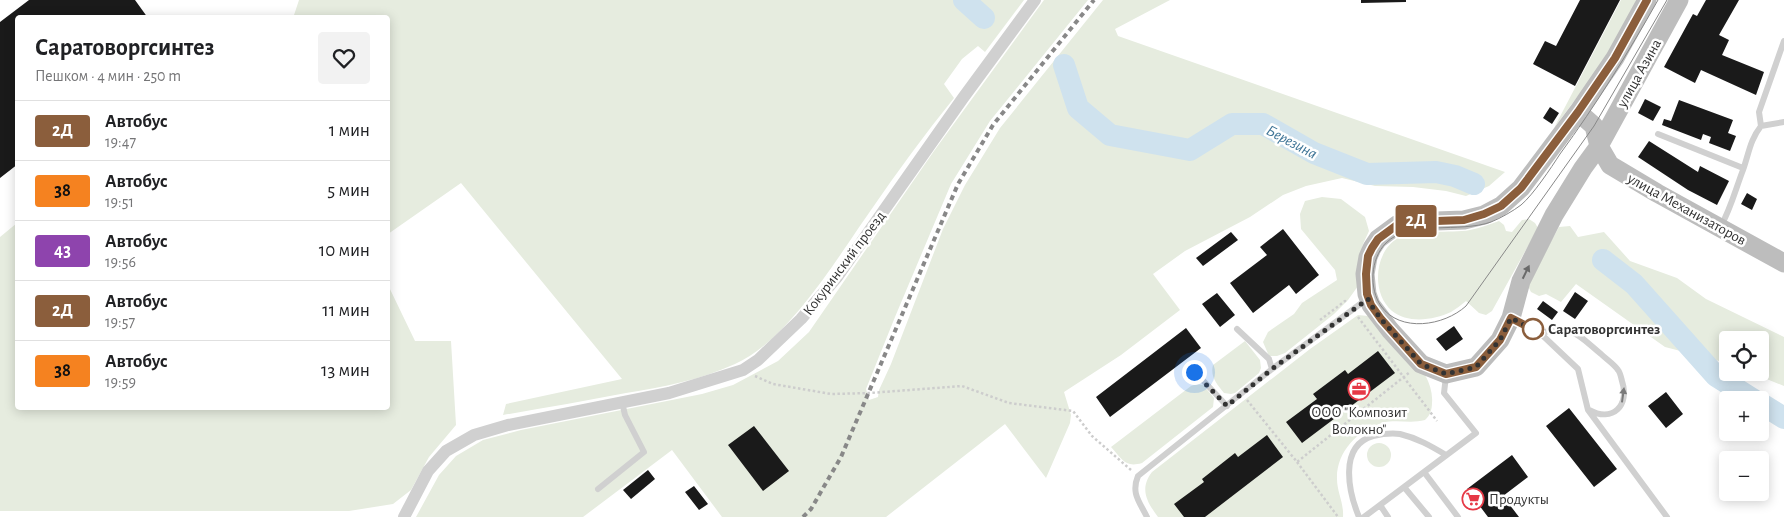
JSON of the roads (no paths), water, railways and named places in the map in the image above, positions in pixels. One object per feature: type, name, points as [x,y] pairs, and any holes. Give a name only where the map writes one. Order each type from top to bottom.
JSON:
[{"type":"street","name":"Кокуринский проезд","points":[[404,517],[428,471],[446,451],[474,435],[508,425],[669,392],[743,370],[758,360],[801,319],[837,277],[963,98],[1035,0]]},
{"type":"street","name":"улица Азина","points":[[1368,299],[1366,264],[1372,248],[1382,235],[1397,225],[1408,222],[1464,220],[1484,214],[1501,206],[1521,188],[1578,112],[1615,58],[1647,0]]},
{"type":"street","name":"улица Азина","points":[[1446,374],[1476,367],[1500,340],[1511,318],[1521,281],[1554,215],[1599,146],[1678,0]]},
{"type":"street","name":"улица Механизаторов","points":[[1578,112],[1594,126],[1599,146],[1610,165],[1657,194],[1784,263]]},
{"type":"street","points":[[1368,299],[1386,324],[1421,364],[1446,374]]},
{"type":"lane","points":[[1762,126],[1759,112],[1784,41]]},
{"type":"lane","points":[[1720,228],[1743,168],[1752,137],[1762,126],[1784,122]]},
{"type":"lane","points":[[1658,134],[1743,168]]},
{"type":"lane","points":[[1147,517],[1134,486],[1138,476],[1272,369],[1368,299]]},
{"type":"lane","points":[[1511,318],[1540,333],[1578,369],[1588,410],[1667,517]]},
{"type":"lane","points":[[1237,329],[1269,359],[1272,369]]},
{"type":"lane","points":[[1540,333],[1558,329],[1577,334],[1619,370],[1624,386],[1623,400],[1620,408],[1612,414],[1601,415],[1588,410]]},
{"type":"lane","points":[[1194,372],[1227,406]]},
{"type":"lane","points":[[1364,517],[1476,433],[1444,393],[1446,374]]},
{"type":"lane","points":[[598,489],[644,452],[625,415],[622,402]]},
{"type":"lane","points":[[1359,517],[1351,492],[1350,464],[1352,455],[1358,446],[1369,437],[1382,434],[1398,434],[1423,442],[1446,455]]},
{"type":"lane","points":[[1424,472],[1458,517]]},
{"type":"lane","points":[[1404,486],[1429,517]]},
{"type":"lane","points":[[1380,505],[1388,517]]},
{"type":"waterway","name":"Березина","points":[[964,0],[984,18]]},
{"type":"waterway","name":"Березина","points":[[1064,65],[1078,108],[1110,135],[1190,150],[1232,124],[1263,124],[1314,153],[1367,174],[1436,172],[1455,176],[1474,184]]},
{"type":"waterway","name":"Березина","points":[[1603,260],[1634,284],[1716,376],[1740,391]]},
{"type":"waterway","name":"Березина","points":[[1769,409],[1784,418]]},
{"type":"tram line","points":[[1658,0],[1586,117],[1542,181],[1521,205],[1491,222],[1465,227],[1421,229],[1396,236],[1386,243],[1374,265],[1373,283],[1377,299],[1389,315],[1399,320],[1422,324],[1446,318],[1466,306],[1594,126],[1667,0]]},
{"type":"railway","points":[[803,517],[811,509],[841,457],[958,184],[993,125],[1094,0]]},
{"type":"place","name":"Саратоворгсинтез","points":[[1533,329]]},
{"type":"place","name":"ООО \"Композит Волокно\"","points":[[1359,389]]},
{"type":"place","name":"Продукты","points":[[1473,499]]}]
